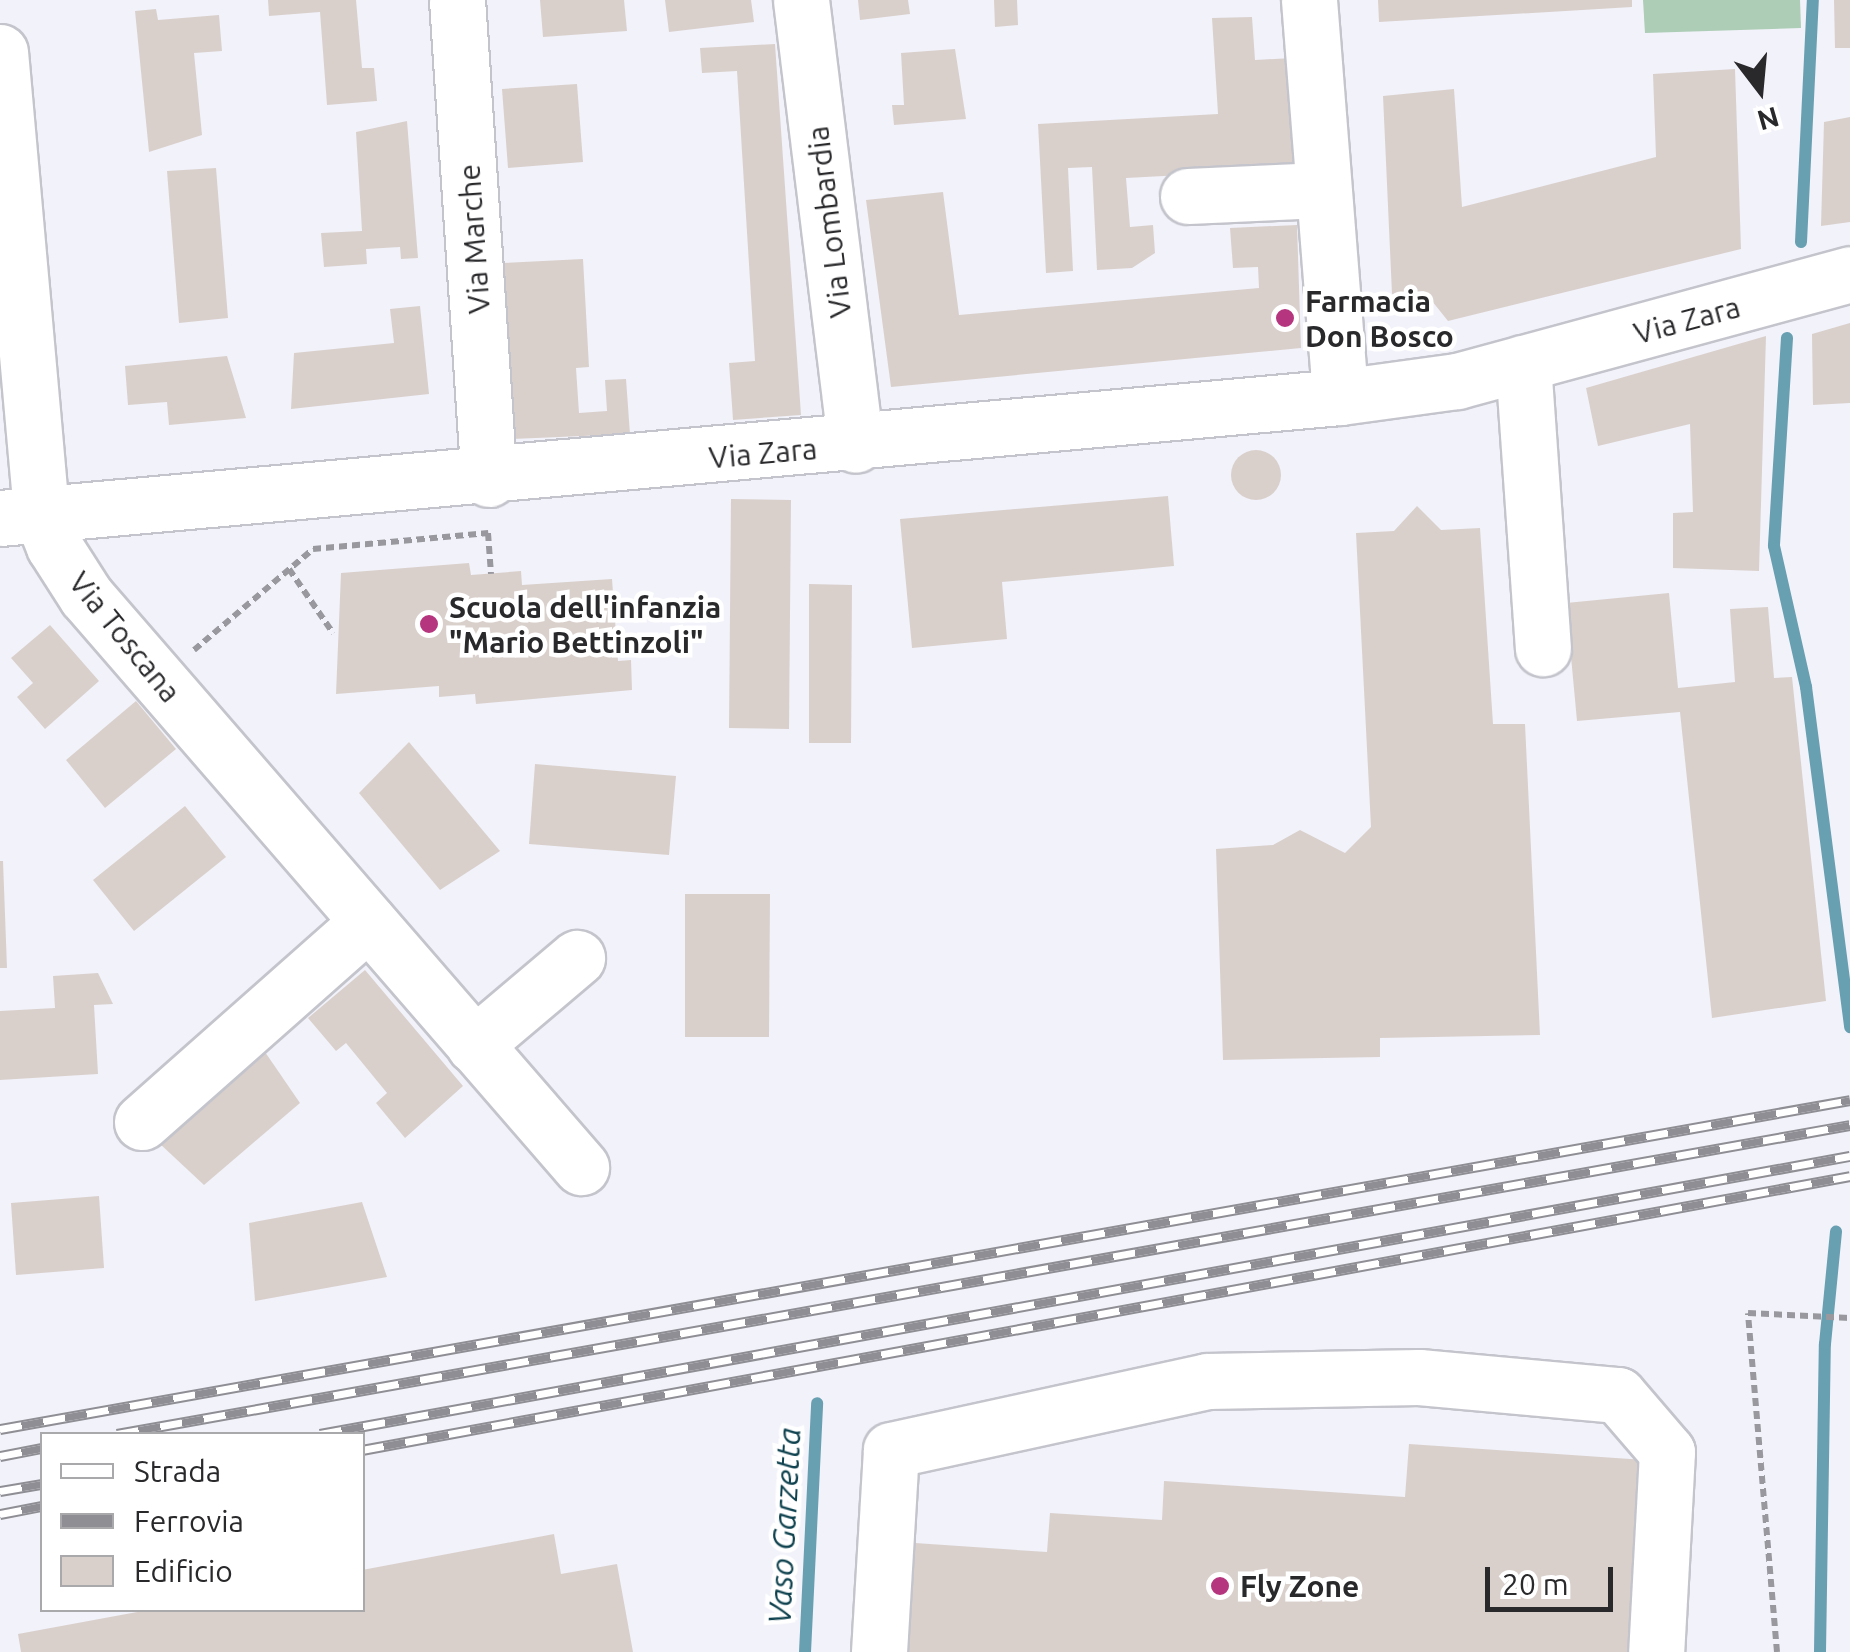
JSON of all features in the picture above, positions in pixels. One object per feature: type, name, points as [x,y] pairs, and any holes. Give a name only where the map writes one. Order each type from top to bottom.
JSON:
[{"type":"street","name":"Via Marche","points":[[456,0],[489,478]]},
{"type":"street","name":"Via Lombardia","points":[[801,0],[856,445]]},
{"type":"street","points":[[1309,0],[1340,397]]},
{"type":"street","name":"Via Toscana","points":[[0,52],[20,516],[581,1167]]},
{"type":"street","points":[[1188,196],[1321,190]]},
{"type":"street","name":"Via Zara","points":[[20,516],[856,445],[1340,397],[1523,363],[1850,274]]},
{"type":"street","points":[[1523,363],[1543,648]]},
{"type":"street","points":[[142,1122],[368,922]]},
{"type":"street","points":[[474,1046],[577,958]]},
{"type":"street","points":[[879,1652],[891,1450],[1206,1381],[1418,1377],[1618,1395],[1667,1452],[1656,1652]]},
{"type":"path","points":[[189,654],[313,549],[488,533],[491,574]]},
{"type":"path","points":[[288,569],[333,633]]},
{"type":"path","points":[[1778,1652],[1748,1313],[1847,1318]]},
{"type":"green space","points":[[1643,0],[1800,0],[1801,28],[1645,33]]},
{"type":"building","points":[[268,0],[356,0],[362,68],[374,68],[377,101],[327,105],[320,12],[269,16]]},
{"type":"building","points":[[540,0],[624,0],[627,31],[543,37]]},
{"type":"building","points":[[665,0],[751,0],[754,22],[669,32]]},
{"type":"building","points":[[858,0],[908,0],[910,14],[860,20]]},
{"type":"building","points":[[994,0],[1017,0],[1018,25],[995,27]]},
{"type":"building","points":[[1378,0],[1632,0],[1632,7],[1379,22]]},
{"type":"building","points":[[1834,0],[1850,0],[1850,48],[1835,48]]},
{"type":"building","points":[[156,9],[158,20],[219,15],[222,51],[194,53],[202,135],[149,152],[135,11]]},
{"type":"building","points":[[1252,17],[1255,60],[1292,58],[1298,169],[1126,178],[1130,227],[1153,225],[1155,253],[1132,268],[1097,270],[1092,167],[1068,168],[1073,271],[1046,273],[1038,124],[1218,114],[1212,18]]},
{"type":"building","points":[[775,44],[801,415],[733,420],[729,363],[755,361],[737,71],[702,73],[700,48]]},
{"type":"building","points":[[955,49],[966,119],[894,125],[892,105],[904,105],[901,53]]},
{"type":"building","points":[[1735,69],[1741,249],[1448,321],[1424,291],[1392,294],[1383,96],[1454,89],[1462,207],[1656,157],[1653,74]]},
{"type":"building","points":[[577,84],[583,162],[508,168],[502,89]]},
{"type":"building","points":[[1850,117],[1850,222],[1821,226],[1824,122]]},
{"type":"building","points":[[407,121],[418,258],[401,259],[400,247],[366,249],[367,264],[324,267],[321,233],[362,231],[356,132]]},
{"type":"building","points":[[216,168],[228,318],[179,323],[167,171]]},
{"type":"building","points":[[943,192],[959,315],[1259,288],[1258,267],[1233,268],[1230,228],[1297,225],[1301,348],[891,387],[866,200]]},
{"type":"building","points":[[583,259],[589,367],[576,368],[579,413],[607,411],[605,380],[626,379],[630,434],[512,439],[503,263]]},
{"type":"building","points":[[420,306],[429,394],[291,409],[294,353],[394,343],[390,309]]},
{"type":"building","points":[[1850,323],[1850,403],[1813,405],[1812,334]]},
{"type":"building","points":[[1766,336],[1759,571],[1673,568],[1673,513],[1693,512],[1690,424],[1598,446],[1586,388]]},
{"type":"building","points":[[227,356],[246,418],[169,425],[167,402],[128,405],[125,366]]},
{"type":"building","points":[[1256,450],[1273,458],[1281,475],[1273,492],[1256,500],[1239,492],[1231,475],[1239,458]]},
{"type":"building","points":[[1168,496],[1174,566],[1002,582],[1007,639],[912,648],[900,519]]},
{"type":"building","points":[[731,499],[791,500],[789,729],[729,728]]},
{"type":"building","points":[[1417,506],[1441,530],[1480,528],[1493,724],[1525,724],[1540,1035],[1380,1038],[1380,1057],[1223,1060],[1216,849],[1273,845],[1300,830],[1345,853],[1371,827],[1356,533],[1394,531]]},
{"type":"building","points":[[469,563],[471,575],[521,571],[522,585],[612,579],[618,661],[631,660],[632,690],[476,704],[475,694],[439,697],[439,686],[336,694],[341,573]]},
{"type":"building","points":[[809,584],[852,585],[851,743],[809,743]]},
{"type":"building","points":[[1669,593],[1678,688],[1735,682],[1730,609],[1768,607],[1774,678],[1792,677],[1826,1001],[1712,1018],[1680,712],[1577,721],[1566,603]]},
{"type":"building","points":[[50,625],[99,681],[45,729],[17,697],[33,683],[11,658]]},
{"type":"building","points":[[136,701],[176,749],[105,808],[66,760]]},
{"type":"building","points":[[409,742],[500,851],[440,890],[359,793]]},
{"type":"building","points":[[535,764],[676,776],[669,855],[529,844]]},
{"type":"building","points":[[185,806],[226,857],[134,931],[93,880]]},
{"type":"building","points":[[3,861],[7,968],[0,968]]},
{"type":"building","points":[[685,894],[770,894],[769,1037],[685,1037]]},
{"type":"building","points":[[365,970],[463,1086],[405,1138],[376,1103],[387,1093],[346,1043],[336,1051],[308,1018]]},
{"type":"building","points":[[98,973],[113,1004],[94,1005],[98,1074],[0,1080],[0,1011],[55,1008],[53,976]]},
{"type":"building","points":[[265,1052],[300,1103],[204,1185],[159,1143]]},
{"type":"building","points":[[99,1196],[104,1268],[16,1275],[11,1203]]},
{"type":"building","points":[[362,1202],[387,1277],[255,1301],[249,1223]]},
{"type":"building","points":[[1409,1444],[1645,1460],[1631,1652],[907,1652],[915,1543],[1047,1552],[1050,1513],[1162,1520],[1164,1481],[1405,1497]]},
{"type":"building","points":[[554,1534],[561,1574],[617,1564],[633,1652],[21,1652],[18,1634],[137,1612],[365,1612],[365,1569]]},
{"type":"waterway","points":[[1801,242],[1813,0]]},
{"type":"waterway","points":[[1787,338],[1774,546],[1806,687],[1850,1027]]},
{"type":"waterway","points":[[1820,1652],[1825,1344],[1836,1232]]},
{"type":"waterway","name":"Vaso Garzetta","points":[[805,1652],[817,1403]]},
{"type":"railway","points":[[0,1429],[1850,1100]]},
{"type":"railway","points":[[128,1432],[1850,1125]]},
{"type":"railway","points":[[331,1432],[1850,1156]]},
{"type":"railway","points":[[365,1449],[1850,1176]]},
{"type":"railway","points":[[0,1456],[40,1448]]},
{"type":"railway","points":[[0,1491],[40,1484]]},
{"type":"railway","points":[[0,1514],[40,1506]]},
{"type":"place","name":"Farmacia Don Bosco","points":[[1285,318]]},
{"type":"place","name":"Scuola dell'infanzia \"Mario Bettinzoli\"","points":[[429,624]]},
{"type":"place","name":"Fly Zone","points":[[1220,1586]]}]
